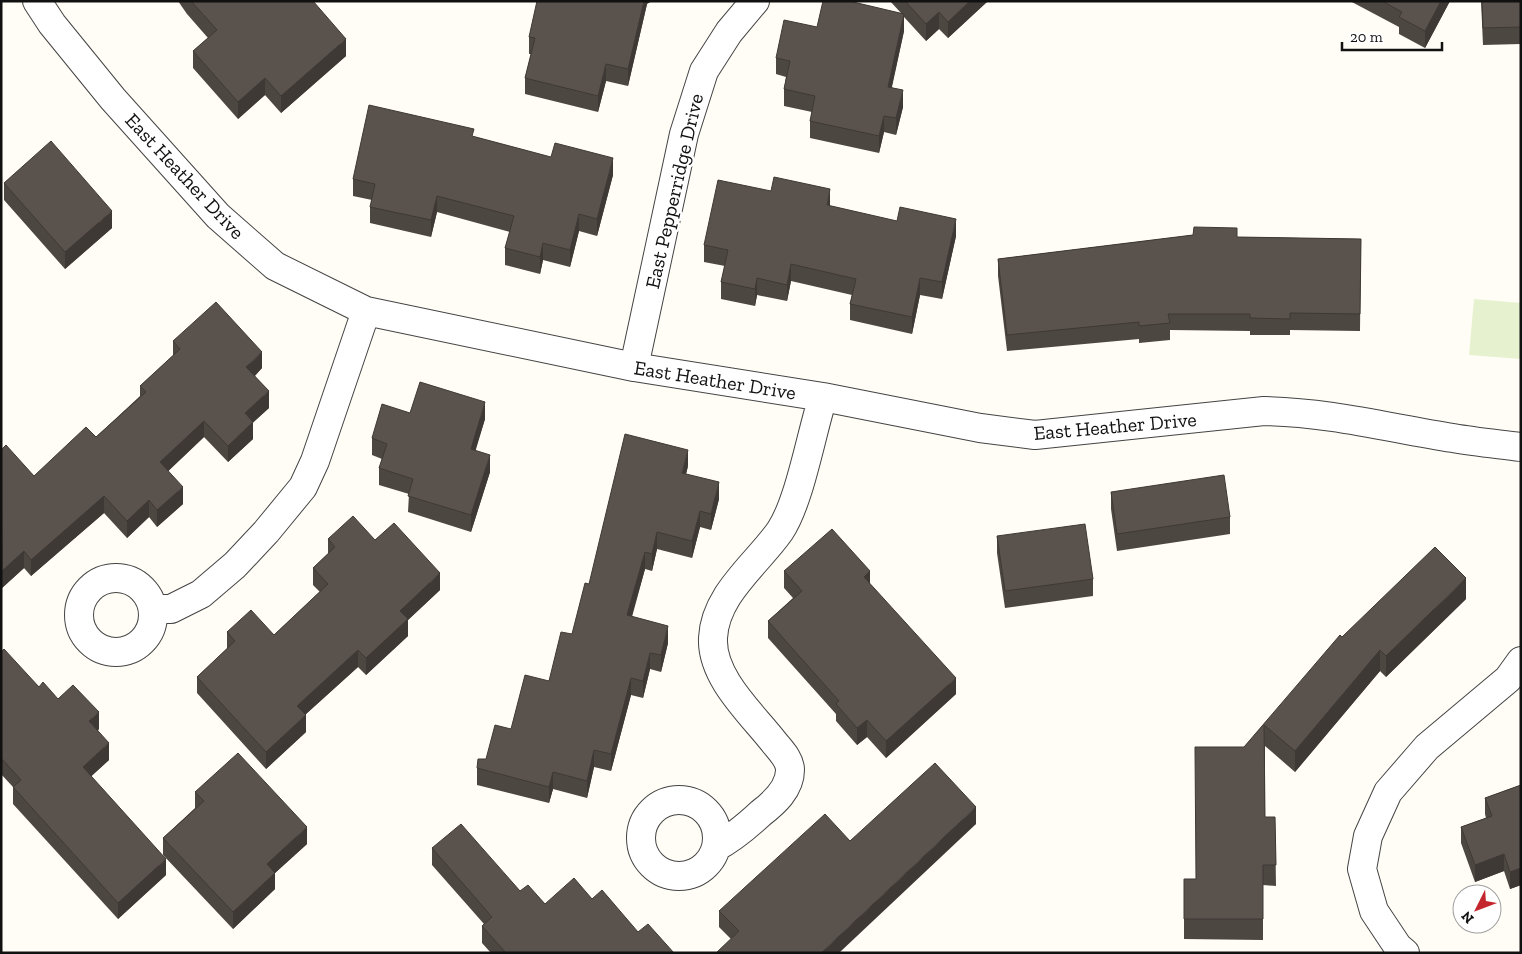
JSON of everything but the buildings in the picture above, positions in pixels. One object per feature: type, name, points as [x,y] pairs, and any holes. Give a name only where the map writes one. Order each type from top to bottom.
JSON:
[{"type":"street","name":"East Heather Drive","points":[[37,1],[52,24],[113,99],[225,223],[276,266],[366,311],[634,367],[823,397],[980,428],[1035,435],[1264,411],[1334,416],[1454,439],[1521,448]]},
{"type":"street","name":"East Pepperridge Drive","points":[[634,367],[684,134],[704,71],[729,32],[755,1]]},
{"type":"street","points":[[154,609],[171,609],[200,594],[236,565],[303,487],[315,461],[366,311]]},
{"type":"street","points":[[716,847],[731,839],[776,801],[785,789],[790,771],[786,757],[734,692],[721,670],[713,639],[718,613],[730,592],[781,530],[790,512],[823,397]]},
{"type":"street","points":[[1405,953],[1398,947],[1374,910],[1362,870],[1368,836],[1388,792],[1427,747],[1508,679],[1521,661]]},
{"type":"green space","points":[[1474,299],[1521,303],[1521,359],[1469,355]]}]
